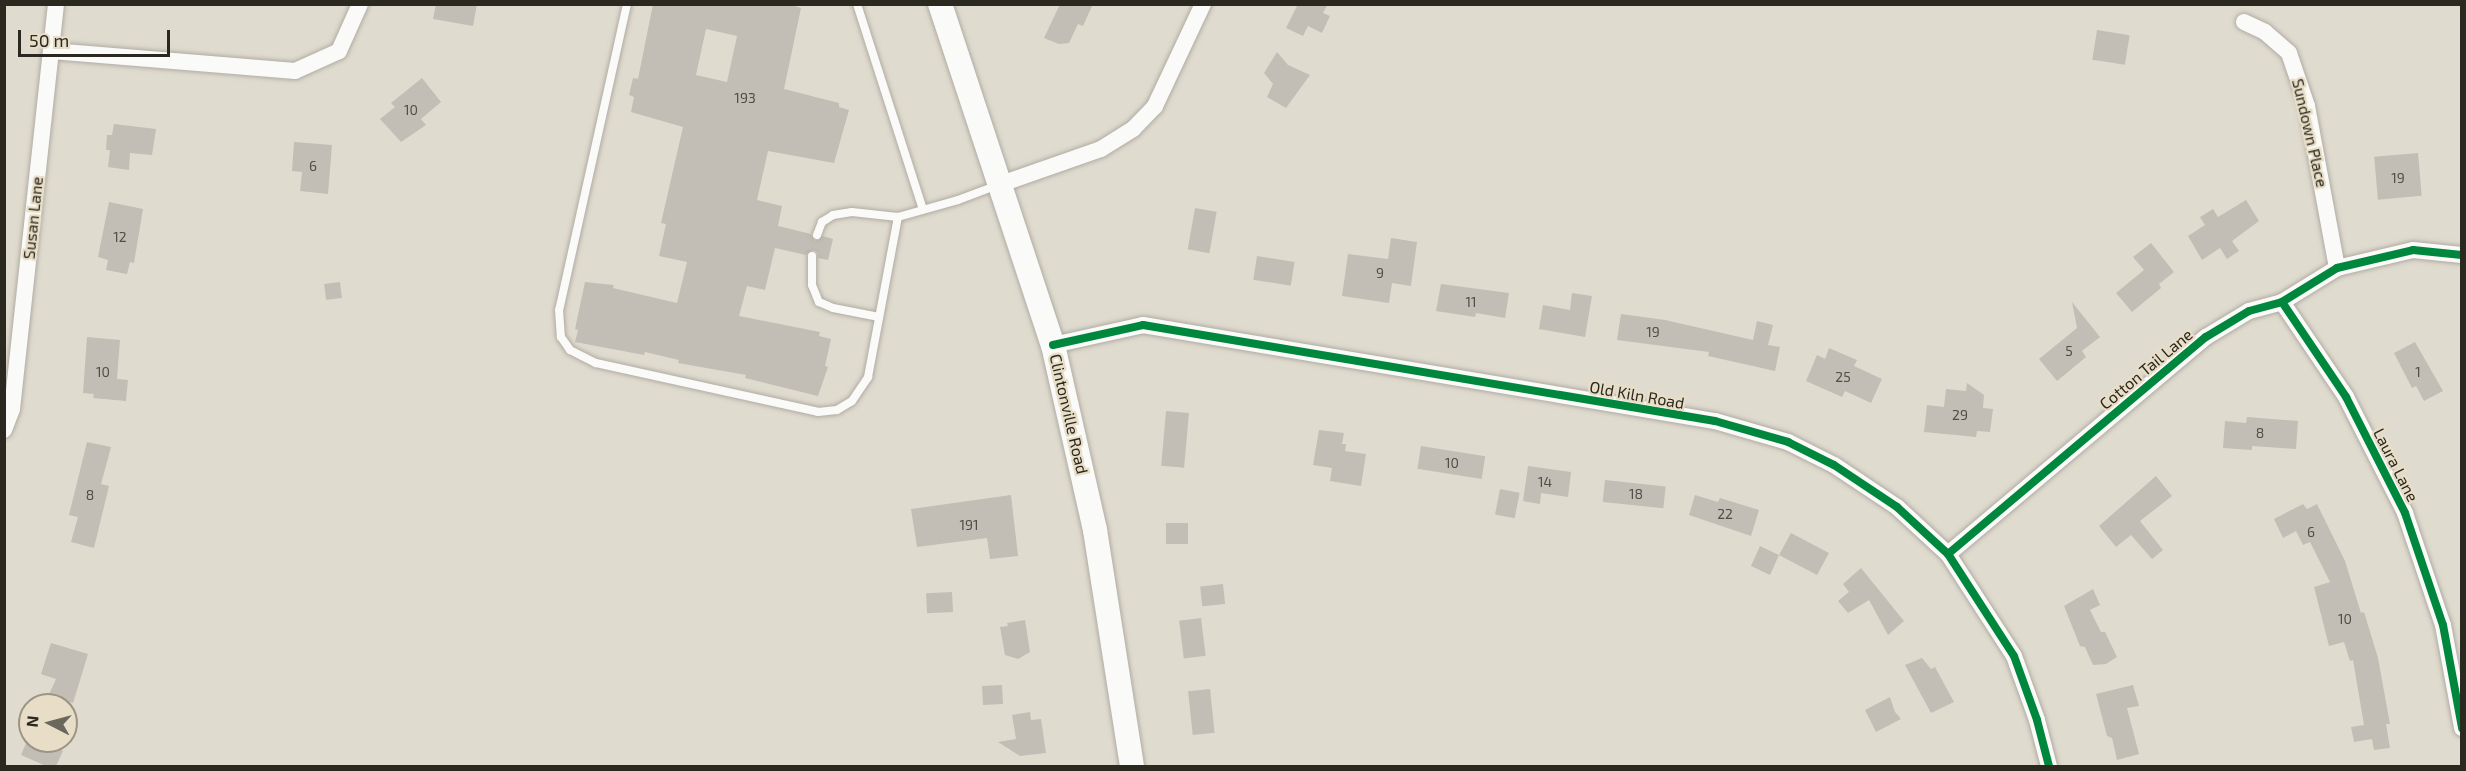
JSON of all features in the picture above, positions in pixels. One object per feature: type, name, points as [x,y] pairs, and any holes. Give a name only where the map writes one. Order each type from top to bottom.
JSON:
[{"type":"main road","name":"Clintonville Road","points":[[940,4],[1053,345],[1095,530],[1132,766]]},
{"type":"street","name":"Susan Lane","points":[[4,430],[12,409],[56,4]]},
{"type":"street","points":[[52,51],[296,71],[339,51],[360,4]]},
{"type":"street","points":[[1001,184],[1101,149],[1133,129],[1155,106],[1203,4]]},
{"type":"street","name":"Sundown Place","points":[[2244,22],[2265,32],[2289,53],[2307,106],[2337,268]]},
{"type":"street","name":"Cotton Tail Lane","points":[[1948,554],[2206,337],[2249,311],[2282,302],[2337,268],[2413,250],[2462,255]]},
{"type":"street","name":"Laura Lane","points":[[2282,302],[2346,397],[2405,513],[2443,625],[2462,728]]},
{"type":"street","name":"Old Kiln Road","points":[[1053,345],[1143,325],[1715,421],[1788,442],[1834,465],[1897,507],[1948,554],[2014,656],[2037,720],[2049,766]]},
{"type":"lane","points":[[627,4],[559,310],[561,337],[570,350],[596,363],[818,411],[837,410],[852,401],[868,377],[898,217]]},
{"type":"lane","points":[[856,4],[923,209]]},
{"type":"lane","points":[[817,235],[822,222],[832,214],[852,212],[898,217],[958,200],[1001,184]]},
{"type":"lane","points":[[812,256],[812,285],[819,302],[833,308],[879,317]]},
{"type":"building","points":[[436,4],[477,4],[473,26],[433,19]]},
{"type":"building","points":[[653,4],[787,4],[801,8],[784,89],[839,103],[839,107],[849,110],[834,163],[768,151],[757,200],[782,206],[778,226],[811,234],[815,241],[823,236],[833,239],[828,260],[818,258],[817,252],[813,250],[806,255],[775,248],[765,290],[747,286],[739,316],[820,332],[819,336],[831,339],[825,366],[828,367],[818,396],[745,378],[746,375],[678,363],[679,360],[645,352],[644,355],[575,342],[578,330],[575,329],[585,282],[614,285],[613,288],[677,303],[687,262],[659,256],[666,224],[661,223],[683,127],[631,112],[634,97],[629,95],[633,78],[638,79]],"holes":[[[706,29],[737,36],[727,82],[696,75]]]},
{"type":"building","points":[[1060,4],[1093,4],[1083,26],[1078,24],[1069,43],[1059,44],[1044,38]]},
{"type":"building","points":[[1298,4],[1328,4],[1323,13],[1330,16],[1322,33],[1308,26],[1303,36],[1286,28]]},
{"type":"building","points":[[2097,30],[2130,35],[2125,65],[2092,60]]},
{"type":"building","points":[[1277,52],[1288,65],[1310,75],[1286,108],[1267,97],[1273,84],[1264,73]]},
{"type":"building","points":[[422,78],[441,102],[421,119],[426,125],[401,142],[380,119],[395,107],[391,103]]},
{"type":"building","points":[[114,124],[156,129],[152,155],[130,153],[129,170],[108,167],[110,150],[106,150],[107,135],[112,135]]},
{"type":"building","points":[[294,142],[332,145],[328,194],[300,191],[302,172],[292,171]]},
{"type":"building","points":[[2418,153],[2422,196],[2378,200],[2374,157]]},
{"type":"building","points":[[2246,200],[2259,221],[2232,241],[2239,251],[2227,259],[2220,248],[2202,260],[2188,236],[2205,225],[2200,217],[2213,209],[2218,217]]},
{"type":"building","points":[[109,202],[143,209],[134,263],[130,262],[127,274],[106,270],[108,260],[98,257]]},
{"type":"building","points":[[1195,208],[1217,212],[1209,253],[1188,249]]},
{"type":"building","points":[[1391,238],[1417,242],[1411,286],[1392,283],[1389,303],[1342,296],[1348,254],[1388,259]]},
{"type":"building","points":[[2151,243],[2174,272],[2159,284],[2161,288],[2132,312],[2116,293],[2144,270],[2133,257]]},
{"type":"building","points":[[1257,256],[1295,262],[1291,286],[1253,280]]},
{"type":"building","points":[[340,282],[342,298],[326,300],[324,284]]},
{"type":"building","points":[[1441,284],[1509,293],[1505,318],[1476,313],[1475,317],[1436,311]]},
{"type":"building","points":[[1572,293],[1592,296],[1585,337],[1539,329],[1543,305],[1570,310]]},
{"type":"building","points":[[2072,302],[2100,337],[2082,351],[2086,357],[2057,381],[2039,359],[2077,328]]},
{"type":"building","points":[[1621,314],[1665,320],[1753,340],[1757,321],[1773,325],[1768,345],[1780,347],[1775,371],[1708,356],[1709,352],[1617,340]]},
{"type":"building","points":[[87,337],[120,340],[117,379],[128,380],[126,401],[93,398],[94,394],[83,393]]},
{"type":"building","points":[[2415,342],[2443,391],[2424,401],[2416,386],[2412,388],[2394,353]]},
{"type":"building","points":[[1829,348],[1857,360],[1854,366],[1882,379],[1871,403],[1845,391],[1842,397],[1806,381],[1817,355],[1825,359]]},
{"type":"building","points":[[1967,383],[1984,395],[1983,408],[1993,409],[1990,432],[1977,431],[1976,437],[1924,432],[1927,405],[1944,407],[1946,389],[1966,391]]},
{"type":"building","points":[[1166,411],[1189,413],[1184,468],[1161,466]]},
{"type":"building","points":[[2247,417],[2298,421],[2296,449],[2252,446],[2252,450],[2223,448],[2225,421],[2246,423]]},
{"type":"building","points":[[1319,430],[1344,433],[1342,444],[1346,444],[1345,451],[1366,454],[1361,486],[1330,481],[1332,468],[1313,465]]},
{"type":"building","points":[[87,442],[111,447],[101,484],[109,486],[94,548],[71,542],[78,517],[69,515]]},
{"type":"building","points":[[1421,446],[1485,456],[1482,479],[1417,469]]},
{"type":"building","points":[[1528,466],[1571,472],[1568,497],[1541,493],[1540,504],[1523,501]]},
{"type":"building","points":[[2156,476],[2172,496],[2140,521],[2163,550],[2152,559],[2131,535],[2116,547],[2099,526]]},
{"type":"building","points":[[1605,480],[1666,486],[1663,508],[1603,502]]},
{"type":"building","points":[[1500,489],[1520,493],[1515,518],[1495,515]]},
{"type":"building","points":[[1011,495],[1018,556],[990,559],[987,538],[917,547],[911,509]]},
{"type":"building","points":[[1695,495],[1718,502],[1720,498],[1759,510],[1751,536],[1689,515]]},
{"type":"building","points":[[2303,504],[2307,509],[2317,504],[2345,561],[2361,613],[2364,612],[2378,658],[2390,724],[2386,724],[2390,748],[2374,750],[2372,739],[2354,742],[2351,727],[2364,725],[2353,660],[2350,661],[2344,642],[2329,646],[2314,587],[2330,582],[2310,542],[2303,545],[2296,531],[2283,538],[2274,519]]},
{"type":"building","points":[[1166,523],[1188,523],[1188,544],[1166,544]]},
{"type":"building","points":[[1791,533],[1829,553],[1817,575],[1779,555]]},
{"type":"building","points":[[1760,546],[1779,555],[1770,575],[1751,566]]},
{"type":"building","points":[[1861,568],[1904,621],[1888,635],[1869,600],[1848,613],[1838,601],[1849,592],[1843,584]]},
{"type":"building","points":[[1223,584],[1225,604],[1202,606],[1200,586]]},
{"type":"building","points":[[2093,589],[2100,605],[2090,610],[2101,632],[2105,632],[2117,657],[2106,664],[2093,665],[2085,647],[2080,646],[2064,606]]},
{"type":"building","points":[[952,592],[953,612],[927,613],[926,593]]},
{"type":"building","points":[[1201,618],[1206,656],[1184,658],[1179,621]]},
{"type":"building","points":[[1025,620],[1030,652],[1018,659],[1005,655],[1000,627],[1008,626],[1007,623]]},
{"type":"building","points":[[51,643],[88,654],[76,693],[50,693],[56,679],[41,674]]},
{"type":"building","points":[[1922,658],[1931,669],[1935,667],[1954,702],[1931,713],[1905,665]]},
{"type":"building","points":[[1002,685],[1003,704],[983,705],[982,686]]},
{"type":"building","points":[[2133,685],[2139,706],[2127,708],[2139,754],[2117,760],[2112,738],[2107,736],[2096,694]]},
{"type":"building","points":[[1210,689],[1215,733],[1193,735],[1188,691]]},
{"type":"building","points":[[1890,697],[1895,712],[1901,719],[1876,732],[1865,710]]},
{"type":"building","points":[[1030,712],[1031,720],[1041,719],[1046,753],[1020,756],[998,742],[1016,739],[1012,715]]},
{"type":"building","points":[[22,753],[62,753],[56,766],[46,766],[21,755]]},
{"type":"cycle path","points":[[1948,554],[2206,337],[2249,311],[2282,302],[2337,268],[2413,250],[2462,255]]},
{"type":"cycle path","points":[[2282,302],[2346,397],[2405,513],[2443,625],[2462,728]]},
{"type":"cycle path","points":[[1053,345],[1143,325],[1715,421],[1788,442],[1834,465],[1897,507],[1948,554],[2014,656],[2037,720],[2049,766]]}]
